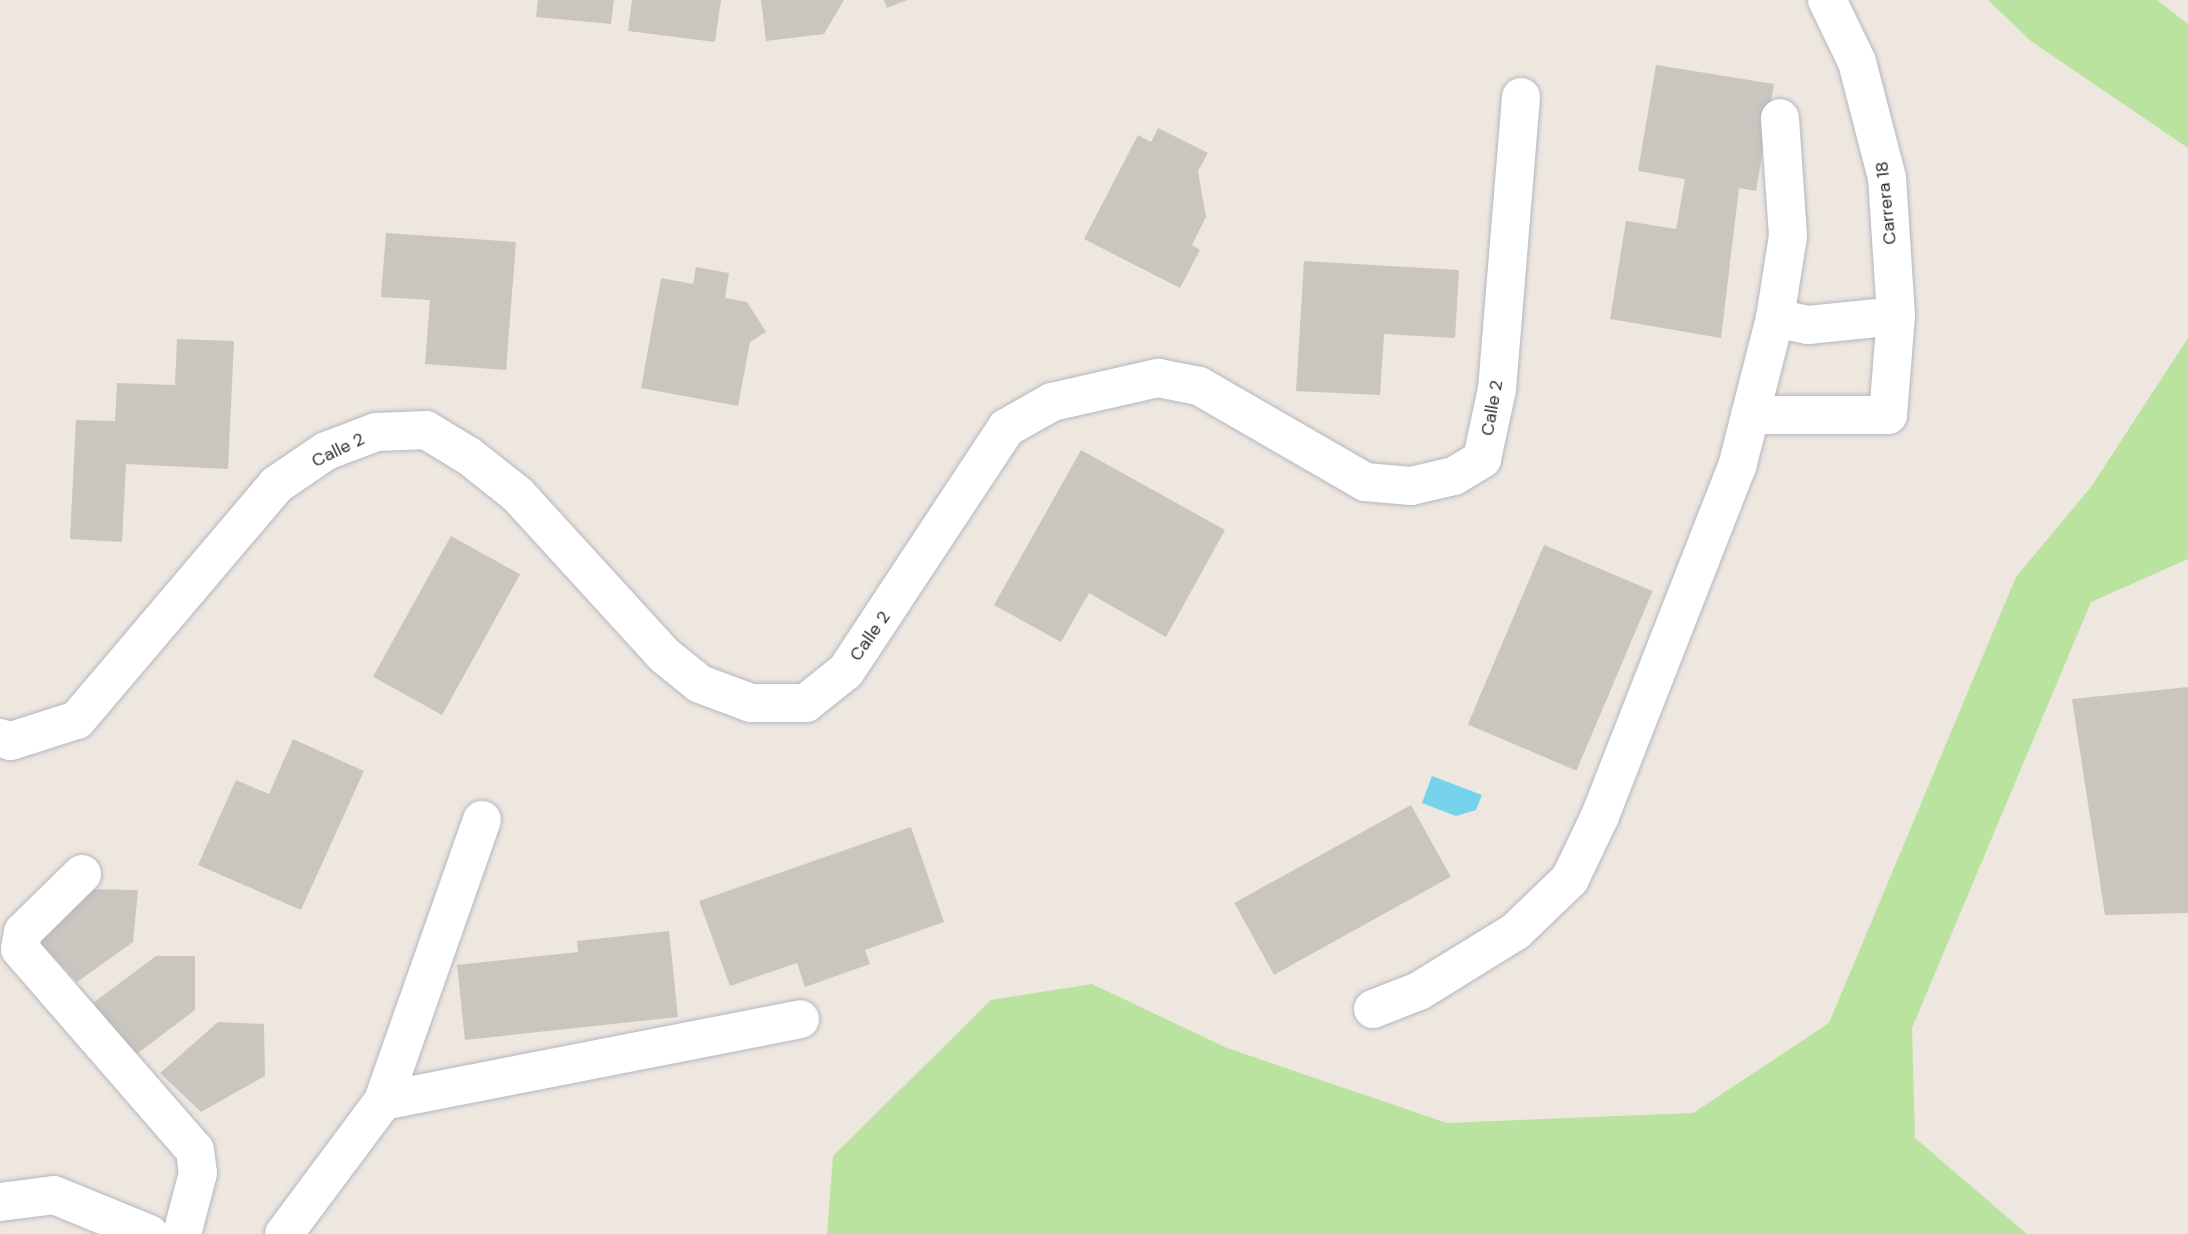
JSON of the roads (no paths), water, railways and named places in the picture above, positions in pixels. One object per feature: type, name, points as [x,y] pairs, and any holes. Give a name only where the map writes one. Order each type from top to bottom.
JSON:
[{"type":"street","name":"Carrera 18","points":[[1750,415],[1888,415],[1896,316],[1886,178],[1857,62],[1827,0]]},
{"type":"street","name":"Calle 2","points":[[0,738],[11,741],[77,720],[276,485],[326,452],[376,432],[426,430],[469,456],[518,495],[664,655],[700,684],[751,703],[806,703],[846,671],[1006,428],[1088,390],[1158,378],[1199,386],[1365,482],[1411,486],[1454,476],[1482,459],[1497,389],[1521,97]]},
{"type":"street","points":[[1373,1009],[1419,991],[1516,931],[1570,879],[1737,467],[1775,318],[1788,236],[1780,118]]},
{"type":"street","points":[[1775,318],[1808,325],[1896,316]]},
{"type":"street","points":[[284,1234],[320,1180],[383,1101],[482,820]]},
{"type":"street","points":[[82,874],[23,932],[20,949],[195,1150],[198,1173],[182,1234]]},
{"type":"street","points":[[383,1101],[800,1019]]},
{"type":"street","points":[[0,1202],[54,1195],[149,1234]]},
{"type":"water","points":[[1432,776],[1482,795],[1476,810],[1456,816],[1422,803]]}]
